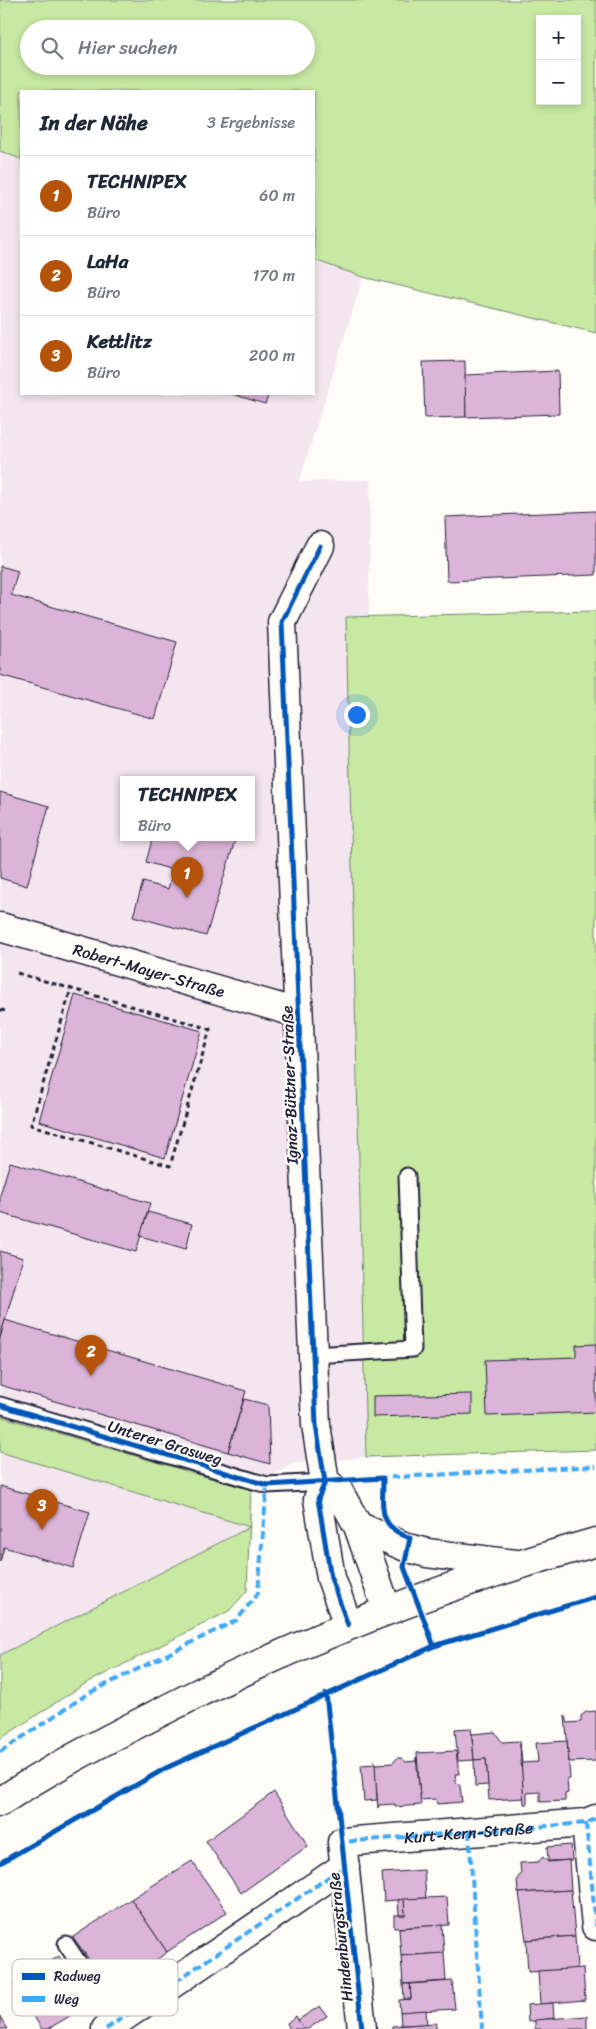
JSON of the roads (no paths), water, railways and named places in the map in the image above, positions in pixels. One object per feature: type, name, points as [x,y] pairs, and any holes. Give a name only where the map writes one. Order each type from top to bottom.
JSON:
[{"type":"street","name":"Ignaz-Büttner-Straße","points":[[320,546],[282,622],[316,1425],[325,1482],[318,1499],[331,1578],[348,1625]]},
{"type":"street","name":"Robert-Mayer-Straße","points":[[0,927],[298,1013]]},
{"type":"street","points":[[325,1482],[339,1492],[358,1526],[387,1610]]},
{"type":"street","points":[[358,1526],[408,1548],[428,1553],[516,1564]]},
{"type":"street","points":[[0,1802],[97,1745],[217,1682],[387,1610],[516,1564],[596,1542]]},
{"type":"street","points":[[591,1821],[596,1926]]},
{"type":"street","name":"Kurt-Kern-Straße","points":[[343,1854],[591,1821]]},
{"type":"street","points":[[178,1976],[343,1854]]},
{"type":"street","name":"Hindenburgstraße","points":[[343,1854],[362,2029]]},
{"type":"street","points":[[112,2025],[124,2016]]},
{"type":"lane","points":[[313,1355],[412,1349],[407,1176]]},
{"type":"lane","name":"Unterer Grasweg","points":[[0,1405],[267,1485],[325,1482]]},
{"type":"lane","points":[[66,1944],[75,1959]]},
{"type":"place","name":"TECHNIPEX","points":[[187,898]]},
{"type":"place","name":"LaHa","points":[[91,1376]]},
{"type":"place","name":"Kettlitz","points":[[42,1530]]}]
